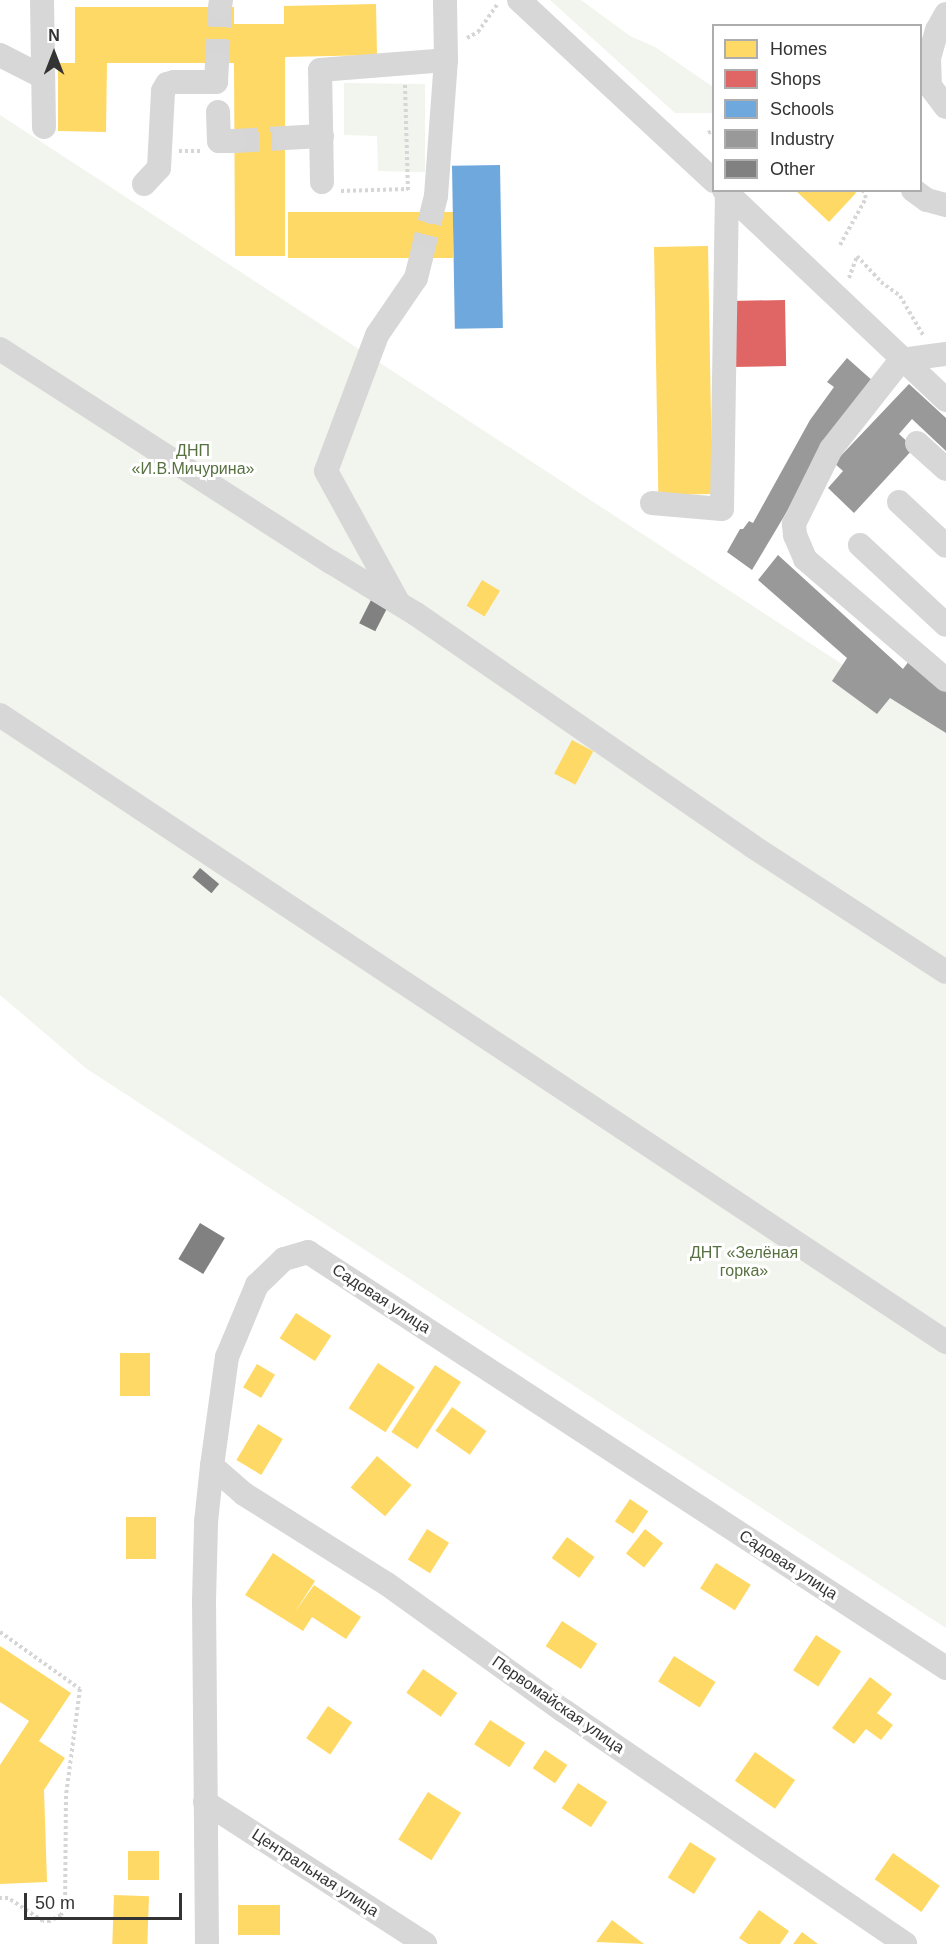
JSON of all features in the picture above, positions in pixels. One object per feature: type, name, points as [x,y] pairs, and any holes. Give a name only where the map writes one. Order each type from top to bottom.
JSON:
[{"type":"street","points":[[42,0],[44,127]]},
{"type":"street","points":[[434,200],[445,51],[445,0]]},
{"type":"street","points":[[509,1],[712,179]]},
{"type":"street","points":[[946,14],[937,30],[925,68],[930,86],[946,107]]},
{"type":"street","points":[[322,182],[320,70],[405,63],[445,51]]},
{"type":"street","points":[[0,55],[43,76]]},
{"type":"street","points":[[144,184],[159,168],[163,91],[167,84],[216,82],[218,63]]},
{"type":"street","points":[[218,112],[227,141]]},
{"type":"street","points":[[285,138],[321,136]]},
{"type":"street","points":[[652,503],[722,509],[722,192]]},
{"type":"street","points":[[726,192],[901,360],[946,400]]},
{"type":"street","points":[[916,192],[927,200],[946,205]]},
{"type":"street","points":[[399,604],[326,471],[377,335],[416,278],[421,258]]},
{"type":"street","points":[[0,349],[399,604],[752,846],[946,972]]},
{"type":"street","points":[[945,354],[901,360],[831,449],[794,524],[795,535],[805,559],[946,680]]},
{"type":"street","points":[[917,443],[946,469]]},
{"type":"street","points":[[899,502],[946,546]]},
{"type":"street","points":[[860,545],[946,625]]},
{"type":"street","points":[[0,716],[946,1342]]},
{"type":"street","name":"Садовая улица","points":[[207,1944],[204,1601],[206,1522],[212,1466],[227,1357],[257,1285],[284,1259],[308,1252],[946,1668]]},
{"type":"street","name":"Первомайская улица","points":[[212,1466],[244,1494],[387,1584],[564,1711],[904,1944]]},
{"type":"street","name":"Центральная улица","points":[[205,1802],[425,1944]]},
{"type":"path","points":[[445,51],[478,32],[509,1]]},
{"type":"path","points":[[405,63],[408,189]]},
{"type":"path","points":[[708,133],[712,131]]},
{"type":"path","points":[[160,152],[211,151],[227,141]]},
{"type":"path","points":[[322,182],[326,191],[408,189],[434,200]]},
{"type":"path","points":[[840,245],[866,198],[864,192]]},
{"type":"path","points":[[857,256],[881,282],[900,296],[919,331],[945,354]]},
{"type":"path","points":[[0,1632],[80,1689],[66,1796],[66,1908],[61,1915],[50,1921],[43,1921],[8,1898],[0,1898]]},
{"type":"green space","points":[[550,0],[581,0],[630,36],[655,47],[712,86],[712,113],[675,113]]},
{"type":"green space","points":[[344,83],[425,84],[425,172],[378,171],[377,136],[344,135]]},
{"type":"green space","points":[[0,115],[946,732],[946,1628],[87,1069],[0,995]]},
{"type":"building: Homes","points":[[376,4],[377,55],[285,57],[285,256],[235,256],[234,63],[107,63],[106,132],[58,131],[58,63],[75,63],[75,7],[234,7],[234,24],[284,24],[284,6]]},
{"type":"building: Homes","points":[[797,192],[855,192],[829,222]]},
{"type":"building: Homes","points":[[288,212],[453,212],[453,258],[288,258]]},
{"type":"building: Homes","points":[[708,246],[712,494],[658,495],[654,247]]},
{"type":"building: Homes","points":[[482,580],[500,591],[485,617],[467,606]]},
{"type":"building: Homes","points":[[572,740],[593,751],[575,785],[554,774]]},
{"type":"building: Homes","points":[[296,1313],[331,1336],[315,1361],[280,1338]]},
{"type":"building: Homes","points":[[120,1353],[150,1353],[150,1396],[120,1396]]},
{"type":"building: Homes","points":[[378,1363],[415,1387],[385,1432],[349,1408]]},
{"type":"building: Homes","points":[[257,1364],[275,1375],[261,1398],[243,1387]]},
{"type":"building: Homes","points":[[435,1365],[461,1382],[417,1449],[391,1432]]},
{"type":"building: Homes","points":[[452,1407],[486,1431],[470,1455],[435,1431]]},
{"type":"building: Homes","points":[[258,1424],[283,1439],[261,1475],[236,1460]]},
{"type":"building: Homes","points":[[377,1456],[411,1485],[385,1516],[351,1487]]},
{"type":"building: Homes","points":[[630,1499],[648,1511],[633,1534],[615,1521]]},
{"type":"building: Homes","points":[[126,1517],[156,1517],[156,1559],[126,1559]]},
{"type":"building: Homes","points":[[427,1529],[449,1543],[430,1573],[408,1560]]},
{"type":"building: Homes","points":[[645,1529],[663,1543],[644,1568],[626,1553]]},
{"type":"building: Homes","points":[[567,1537],[595,1557],[579,1578],[552,1558]]},
{"type":"building: Homes","points":[[273,1553],[315,1581],[295,1612],[314,1585],[361,1617],[346,1639],[312,1617],[303,1631],[245,1595]]},
{"type":"building: Homes","points":[[716,1563],[751,1585],[735,1610],[700,1588]]},
{"type":"building: Homes","points":[[562,1621],[597,1644],[581,1669],[546,1646]]},
{"type":"building: Homes","points":[[816,1635],[841,1651],[818,1687],[793,1670]]},
{"type":"building: Homes","points":[[0,1646],[71,1693],[39,1741],[65,1758],[44,1790],[47,1882],[0,1884],[0,1765],[29,1721],[0,1702]]},
{"type":"building: Homes","points":[[674,1656],[716,1682],[700,1707],[658,1681]]},
{"type":"building: Homes","points":[[423,1669],[457,1693],[441,1717],[406,1693]]},
{"type":"building: Homes","points":[[870,1677],[892,1694],[877,1713],[893,1725],[881,1740],[866,1729],[854,1744],[832,1728]]},
{"type":"building: Homes","points":[[328,1706],[352,1722],[330,1755],[306,1738]]},
{"type":"building: Homes","points":[[490,1720],[525,1743],[509,1767],[474,1744]]},
{"type":"building: Homes","points":[[545,1750],[567,1765],[555,1783],[533,1768]]},
{"type":"building: Homes","points":[[755,1752],[795,1780],[775,1809],[735,1781]]},
{"type":"building: Homes","points":[[578,1783],[607,1802],[591,1827],[562,1808]]},
{"type":"building: Homes","points":[[428,1792],[461,1813],[431,1860],[398,1839]]},
{"type":"building: Homes","points":[[690,1842],[716,1858],[694,1894],[668,1878]]},
{"type":"building: Homes","points":[[128,1851],[159,1851],[159,1880],[128,1880]]},
{"type":"building: Homes","points":[[893,1853],[940,1886],[921,1912],[875,1879]]},
{"type":"building: Homes","points":[[114,1895],[149,1896],[147,1944],[112,1944]]},
{"type":"building: Homes","points":[[238,1905],[280,1905],[280,1935],[238,1935]]},
{"type":"building: Homes","points":[[759,1910],[789,1931],[780,1944],[748,1944],[739,1938]]},
{"type":"building: Homes","points":[[612,1920],[644,1944],[596,1942]]},
{"type":"building: Homes","points":[[802,1932],[818,1944],[793,1944]]},
{"type":"building: Shops","points":[[785,300],[786,366],[732,367],[731,301]]},
{"type":"building: Schools","points":[[500,165],[503,328],[455,329],[452,166]]},
{"type":"building: Industry","points":[[847,358],[874,382],[832,436],[752,570],[727,552],[740,529],[743,529],[749,521],[753,523],[810,420],[834,387],[827,382]]},
{"type":"building: Industry","points":[[909,384],[946,418],[946,451],[912,419],[899,434],[914,448],[854,513],[828,488],[843,471],[834,463]]},
{"type":"building: Industry","points":[[778,555],[903,669],[912,657],[946,687],[946,733],[890,698],[877,714],[832,681],[847,658],[758,580]]},
{"type":"building: Other","points":[[371,600],[387,608],[375,631],[359,623]]},
{"type":"building: Other","points":[[200,868],[219,884],[211,893],[192,877]]},
{"type":"building: Other","points":[[200,1223],[225,1238],[203,1274],[178,1259]]},
{"type":"tunnel","points":[[217,63],[220,7]]},
{"type":"tunnel","points":[[235,141],[285,138]]},
{"type":"tunnel","points":[[421,258],[432,212]]},
{"type":"park label","name":"ДНП «И.В.Мичурина»","points":[[193,460]]},
{"type":"park label","name":"ДНТ «Зелёная горка»","points":[[744,1262]]}]
